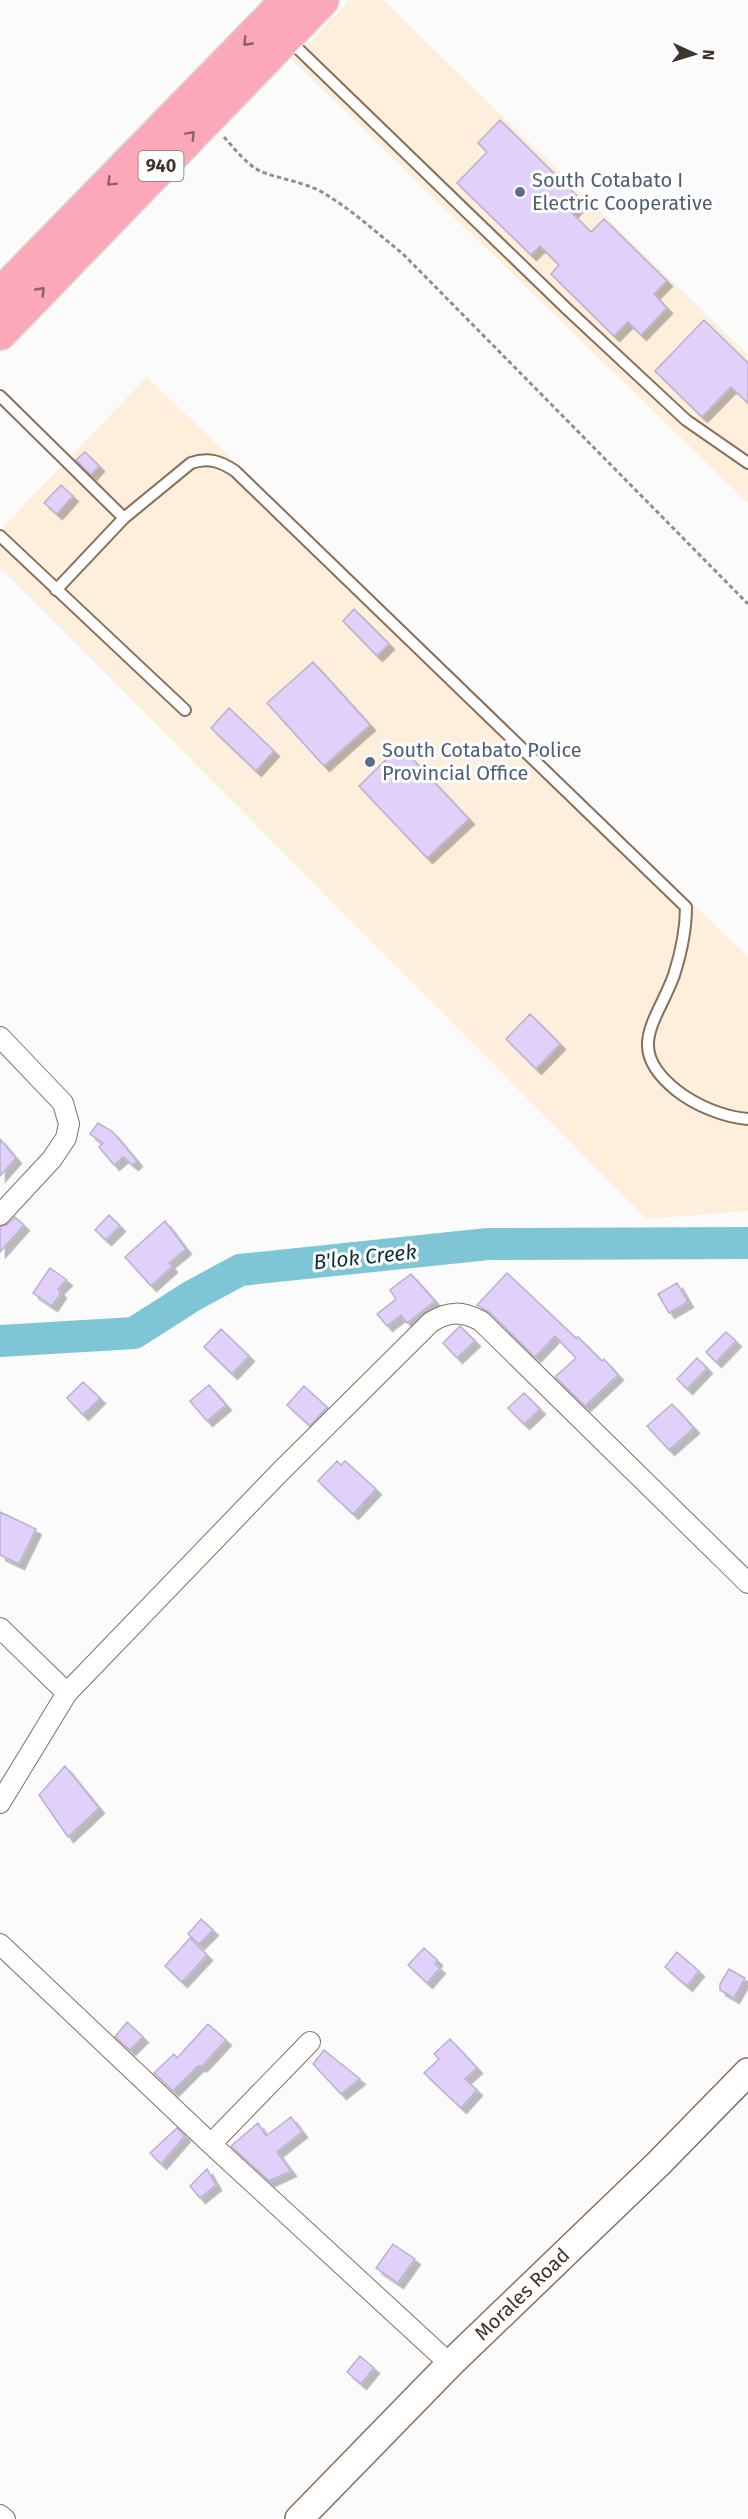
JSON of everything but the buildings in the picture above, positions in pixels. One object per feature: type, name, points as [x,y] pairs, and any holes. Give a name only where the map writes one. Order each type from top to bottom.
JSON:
[{"type":"highway","name":"940","points":[[0,295],[288,0]]},
{"type":"highway","name":"940","points":[[0,333],[322,0]]},
{"type":"street","points":[[0,1036],[63,1102],[69,1124],[66,1138],[52,1159],[0,1215]]},
{"type":"street","points":[[0,1803],[67,1694],[271,1481],[431,1322],[443,1315],[455,1312],[481,1321],[748,1583]]},
{"type":"street","points":[[0,1628],[67,1694]]},
{"type":"street","points":[[0,1944],[211,2144],[450,2364]]},
{"type":"street","points":[[211,2144],[310,2042]]},
{"type":"street","name":"Morales Road","points":[[299,2519],[450,2364],[658,2164],[748,2072]]},
{"type":"street","points":[[0,2515],[5,2519]]},
{"type":"lane","points":[[285,37],[525,269],[686,420],[747,460]]},
{"type":"lane","points":[[0,396],[124,518]]},
{"type":"lane","points":[[56,590],[124,518],[190,463],[200,459],[210,460],[223,463],[235,471],[687,907],[686,927],[673,977],[651,1024],[647,1041],[650,1058],[672,1086],[690,1101],[748,1119]]},
{"type":"lane","points":[[0,536],[185,710]]},
{"type":"path","points":[[205,119],[251,164],[264,173],[299,181],[322,192],[402,254],[748,604]]},
{"type":"shaded area","points":[[350,0],[383,0],[748,355],[748,503],[292,60]]},
{"type":"shaded area","name":"South Cotabato Police Provincial Office","points":[[147,377],[748,957],[748,1211],[647,1219],[0,567],[0,530]]},
{"type":"waterway","name":"B'lok Creek","points":[[0,1341],[134,1333],[192,1296],[240,1270],[488,1244],[748,1243]]},
{"type":"place","name":"South Cotabato I Electric Cooperative","points":[[520,192]]},
{"type":"place","name":"South Cotabato Police Provincial Office","points":[[370,762]]}]
